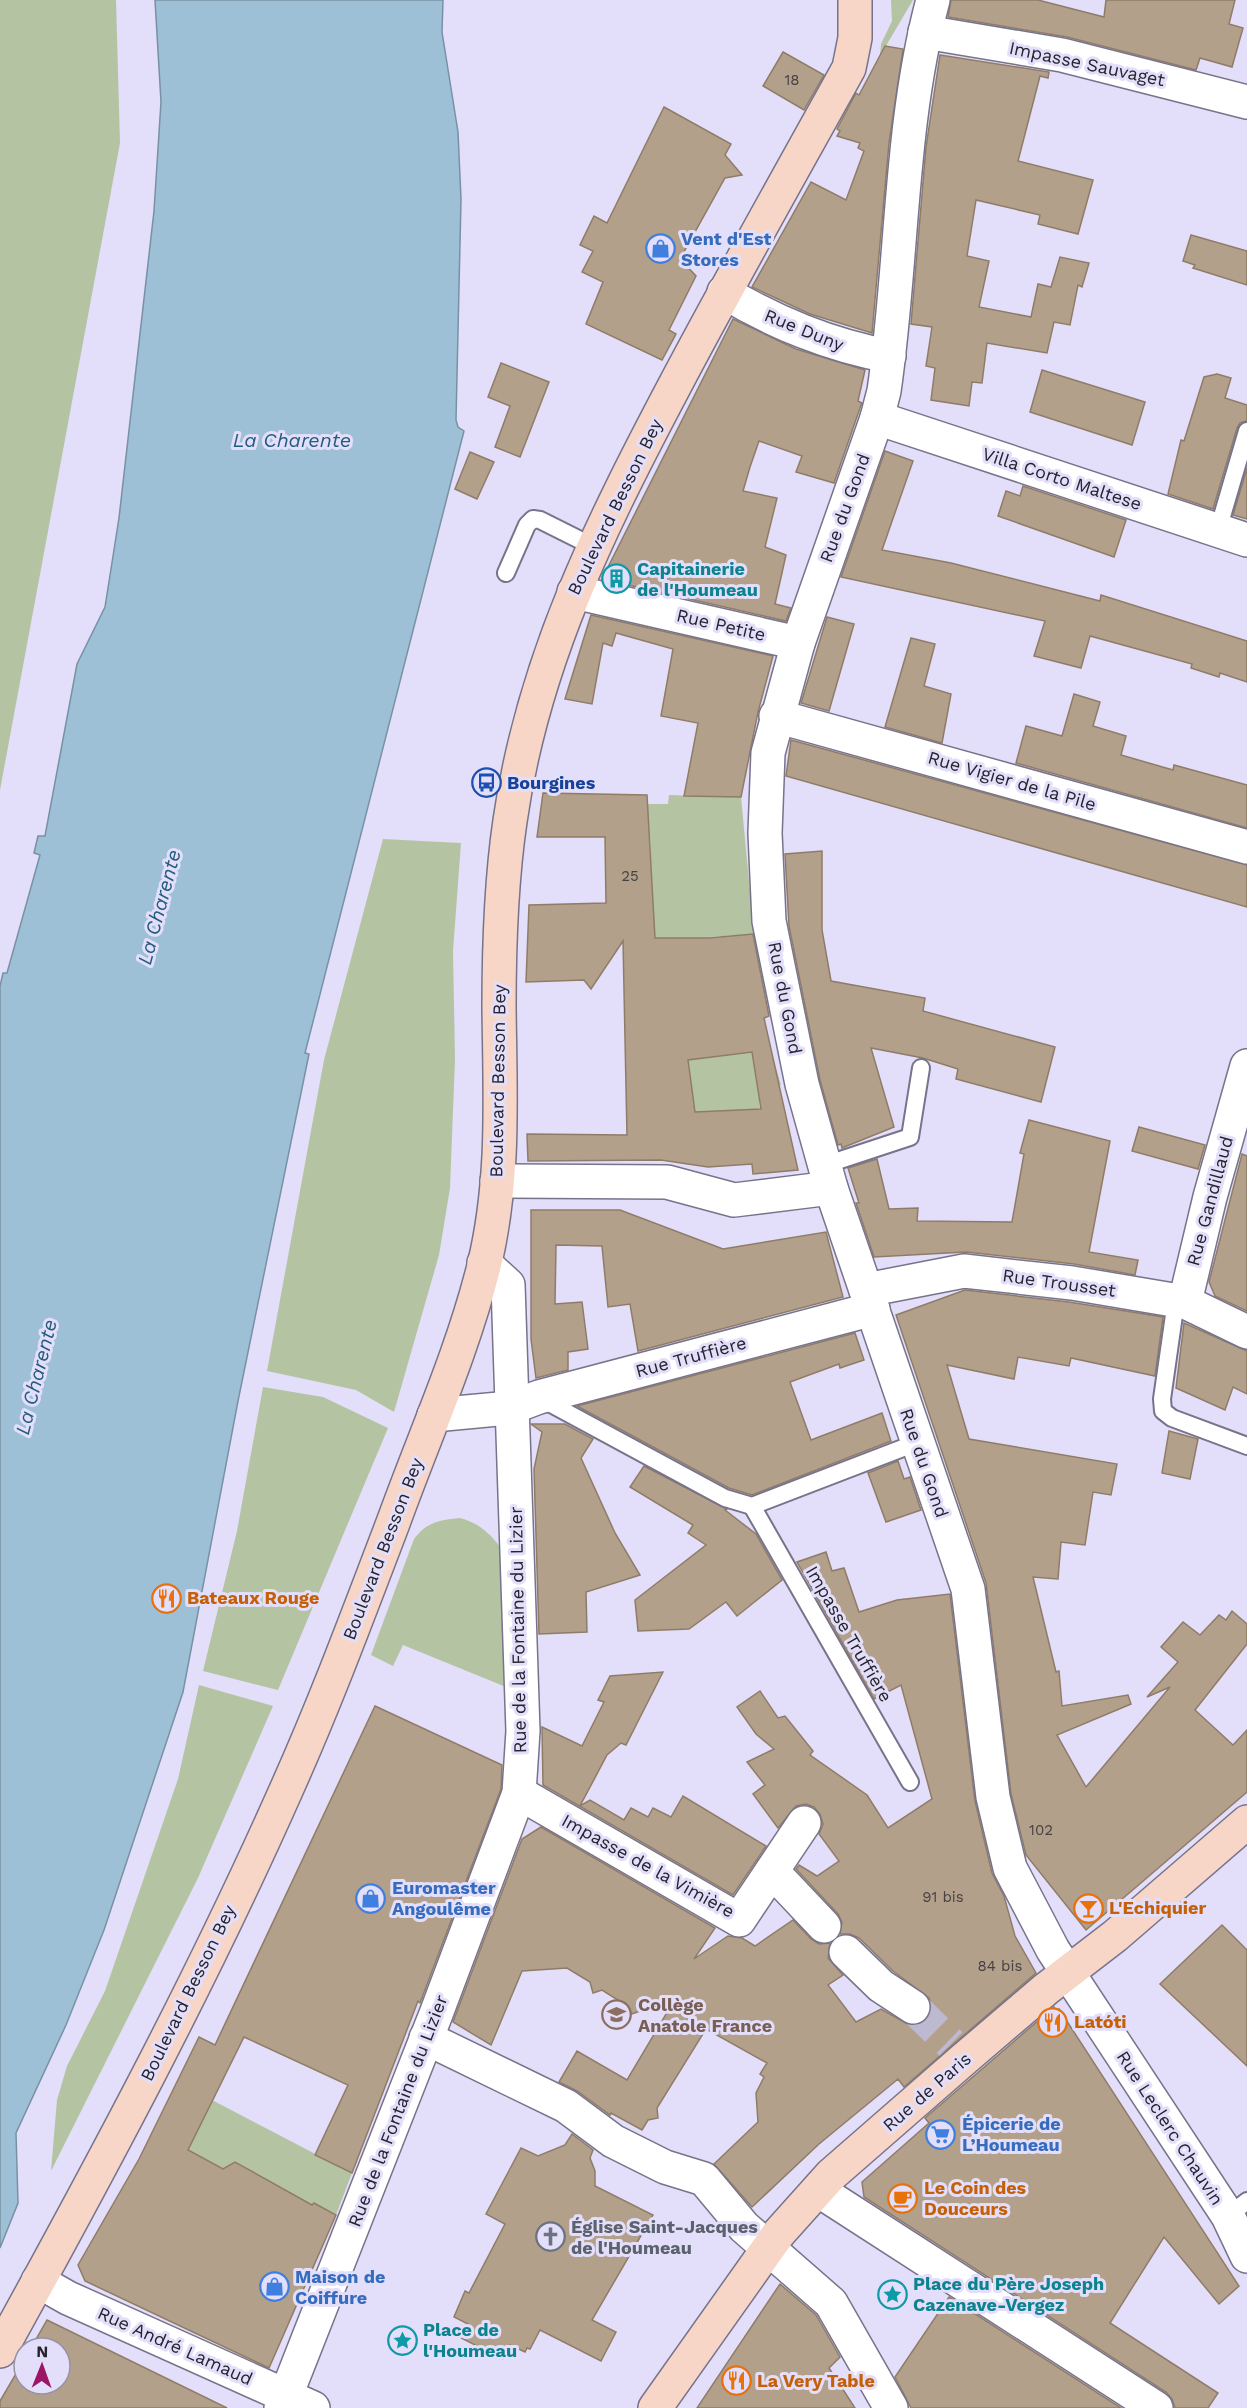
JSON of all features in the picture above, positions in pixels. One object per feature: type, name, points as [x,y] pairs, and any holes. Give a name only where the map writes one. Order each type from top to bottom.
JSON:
[{"type":"main road","name":"Boulevard Besson Bey","points":[[0,2351],[171,2033],[287,1788],[349,1639],[462,1344],[484,1263],[501,1148],[500,975],[503,882],[510,820],[527,736],[552,647],[592,546],[724,291],[849,68],[855,38],[849,5]]},
{"type":"main road","name":"Rue de Paris","points":[[655,2408],[769,2248],[818,2190],[958,2052],[1068,1973],[1115,1936],[1247,1822]]},
{"type":"street","name":"Rue du Gond","points":[[933,0],[925,32],[909,136],[889,356],[877,418],[798,643],[776,716],[768,753],[765,790],[769,921],[802,1084],[828,1177],[916,1443],[968,1589],[993,1797],[1006,1857],[1014,1881],[1068,1973]]},
{"type":"street","name":"Impasse Sauvaget","points":[[925,32],[1062,56],[1247,102]]},
{"type":"street","name":"Rue Duny","points":[[724,291],[750,307],[853,350],[889,356]]},
{"type":"street","name":"Villa Corto Maltese","points":[[877,418],[1232,535]]},
{"type":"street","name":"Rue Petite","points":[[574,592],[798,643]]},
{"type":"street","name":"Rue Vigier de la Pile","points":[[776,716],[1247,847]]},
{"type":"street","name":"Rue Gandillaud","points":[[1180,1301],[1247,1066]]},
{"type":"street","points":[[497,1181],[667,1182],[734,1200],[828,1177]]},
{"type":"street","name":"Rue de la Fontaine du Lizier","points":[[293,2404],[426,2038],[519,1793],[523,1731],[525,1402],[508,1285],[484,1263]]},
{"type":"street","name":"Rue Trousset","points":[[869,1299],[964,1271],[1072,1283],[1180,1301],[1247,1332]]},
{"type":"street","name":"Rue Truffière","points":[[434,1415],[525,1402],[869,1299]]},
{"type":"street","name":"Impasse de la Vimière","points":[[519,1793],[739,1920],[804,1823]]},
{"type":"street","points":[[772,1871],[824,1926]]},
{"type":"street","points":[[846,1952],[880,1986],[914,2007]]},
{"type":"street","name":"Rue Leclerc Chauvin","points":[[1068,1973],[1237,2208],[1247,2256]]},
{"type":"street","points":[[426,2038],[566,2106],[613,2141],[642,2156],[704,2179],[744,2227],[831,2303],[891,2408]]},
{"type":"street","points":[[818,2190],[1156,2408]]},
{"type":"street","name":"Rue André Lamaud","points":[[38,2281],[68,2298],[293,2404]]},
{"type":"lane","points":[[1232,535],[1247,431]]},
{"type":"lane","points":[[506,573],[527,525],[533,519],[540,520],[592,546]]},
{"type":"lane","points":[[828,1177],[910,1137],[921,1068]]},
{"type":"lane","points":[[1180,1301],[1162,1399],[1163,1411],[1172,1418],[1247,1446]]},
{"type":"lane","points":[[525,1402],[725,1498],[752,1506],[916,1443]]},
{"type":"lane","name":"Impasse Truffière","points":[[752,1506],[910,1782]]},
{"type":"green space","points":[[0,0],[116,0],[120,143],[0,790]]},
{"type":"green space","points":[[891,0],[913,0],[880,56],[881,44],[892,21]]},
{"type":"green space","points":[[669,795],[741,797],[754,934],[709,937],[731,1054],[771,1050],[781,1085],[758,1090],[760,1109],[695,1112],[681,1010],[678,938],[654,938],[650,835],[645,804],[668,804]]},
{"type":"green space","points":[[383,839],[461,843],[453,951],[455,1059],[450,1188],[439,1255],[394,1412],[356,1390],[267,1371],[324,1060]]},
{"type":"green space","points":[[263,1387],[323,1397],[388,1428],[278,1690],[203,1671],[237,1531]]},
{"type":"green space","points":[[460,1518],[483,1529],[500,1547],[506,1687],[403,1645],[393,1666],[371,1655],[414,1539],[434,1523]]},
{"type":"green space","points":[[199,1685],[273,1706],[198,1878],[51,2171],[57,2100],[67,2066],[105,1991],[178,1779]]},
{"type":"green space","points":[[212,2100],[352,2173],[336,2215],[315,2203],[312,2205],[235,2162],[227,2171],[183,2160]]},
{"type":"water","name":"La Charente","points":[[155,0],[443,0],[442,32],[458,132],[461,199],[456,420],[458,427],[464,431],[305,1053],[309,1054],[238,1401],[183,1692],[104,1930],[66,2025],[16,2133],[18,2203],[0,2248],[0,986],[3,973],[7,973],[40,855],[34,853],[38,836],[45,836],[77,664],[105,607],[119,518],[154,211],[161,102]]},
{"type":"building","points":[[951,0],[1038,0],[1104,17],[1106,0],[1235,0],[1229,24],[1243,28],[1232,67],[1200,58],[1196,70],[1067,37],[948,17]]},
{"type":"building","points":[[885,46],[903,49],[889,143],[872,333],[810,314],[752,287],[811,182],[846,200],[864,151],[858,148],[860,143],[837,136],[840,131],[837,129],[856,93],[859,95]]},
{"type":"building","points":[[783,52],[824,75],[804,110],[763,86]]},
{"type":"building","points":[[940,55],[1049,72],[1048,78],[1040,76],[1018,161],[1093,180],[1078,234],[1038,224],[1040,215],[976,200],[967,256],[989,261],[979,307],[1031,317],[1038,284],[1051,287],[1060,257],[1089,263],[1082,287],[1078,285],[1070,325],[1054,322],[1047,353],[987,343],[982,383],[972,382],[969,406],[931,400],[935,368],[926,366],[932,327],[911,324],[926,147]]},
{"type":"building","points":[[664,107],[731,144],[725,155],[742,175],[725,178],[680,259],[696,276],[669,330],[676,334],[662,360],[586,324],[603,282],[582,272],[593,251],[580,245],[594,216],[607,223]]},
{"type":"building","points":[[1191,235],[1247,251],[1247,285],[1193,268],[1195,265],[1183,261]]},
{"type":"building","points":[[733,319],[796,349],[865,370],[858,401],[862,403],[834,483],[796,472],[802,456],[759,441],[750,467],[743,491],[777,498],[765,547],[786,555],[775,604],[791,608],[786,621],[602,579]]},
{"type":"building","points":[[501,363],[549,382],[520,457],[495,447],[510,406],[488,397]]},
{"type":"building","points":[[1042,370],[1145,402],[1132,445],[1030,412]]},
{"type":"building","points":[[1217,374],[1231,378],[1225,398],[1247,405],[1247,421],[1240,423],[1237,428],[1213,509],[1168,494],[1181,440],[1184,441],[1204,377]]},
{"type":"building","points":[[885,451],[913,461],[882,550],[951,563],[1100,601],[1101,595],[1247,641],[1247,682],[1220,673],[1219,677],[1191,668],[1192,664],[1090,636],[1081,668],[1034,656],[1045,621],[841,577]]},
{"type":"building","points":[[470,452],[494,462],[477,499],[455,489]]},
{"type":"building","points":[[1247,468],[1247,519],[1233,515]]},
{"type":"building","points":[[1023,486],[1126,520],[1114,557],[998,516],[1006,491],[1020,496]]},
{"type":"building","points":[[591,615],[773,656],[758,712],[741,797],[684,796],[698,723],[661,716],[673,649],[616,633],[612,646],[603,643],[592,704],[565,699]]},
{"type":"building","points":[[827,617],[854,624],[829,711],[801,703]]},
{"type":"building","points":[[911,638],[935,644],[924,686],[951,694],[942,743],[885,727]]},
{"type":"building","points":[[1074,694],[1100,702],[1093,726],[1126,736],[1121,755],[1173,770],[1174,765],[1247,785],[1247,828],[1016,763],[1026,726],[1062,736]]},
{"type":"building","points":[[791,740],[1247,865],[1247,907],[786,776]]},
{"type":"building","points":[[543,793],[647,795],[655,938],[709,938],[753,934],[769,1016],[764,1018],[798,1170],[753,1174],[752,1164],[708,1167],[661,1160],[528,1161],[527,1134],[627,1135],[623,941],[591,989],[584,980],[526,982],[529,905],[606,903],[605,837],[537,837]],"holes":[[[752,1052],[761,1109],[695,1112],[688,1060]]]},
{"type":"building","points":[[822,851],[822,930],[831,981],[925,998],[923,1011],[1055,1047],[1041,1102],[956,1079],[958,1069],[923,1058],[871,1048],[894,1127],[842,1148],[841,1144],[838,1145],[820,1080],[789,926],[785,854]]},
{"type":"building","points":[[1029,1120],[1110,1141],[1089,1252],[1138,1260],[1135,1275],[1074,1264],[966,1252],[874,1257],[856,1203],[859,1203],[848,1168],[877,1159],[889,1209],[918,1208],[917,1221],[1012,1222],[1024,1154],[1020,1153]]},
{"type":"building","points":[[1139,1127],[1205,1145],[1198,1169],[1132,1151]]},
{"type":"building","points":[[1242,1154],[1247,1156],[1247,1311],[1215,1296],[1209,1282]]},
{"type":"building","points":[[531,1210],[620,1210],[723,1249],[826,1232],[843,1297],[638,1351],[630,1304],[608,1307],[602,1246],[556,1245],[555,1304],[582,1302],[588,1349],[568,1352],[568,1370],[536,1378],[531,1339]]},
{"type":"building","points":[[965,1290],[1069,1302],[1163,1317],[1155,1376],[1071,1358],[1069,1366],[1018,1357],[1014,1379],[947,1365],[969,1439],[1117,1464],[1111,1495],[1093,1492],[1085,1545],[1061,1542],[1058,1579],[1033,1577],[1056,1672],[1059,1671],[1062,1706],[1128,1695],[1131,1704],[1057,1735],[1086,1787],[1170,1687],[1147,1697],[1178,1662],[1161,1647],[1183,1622],[1200,1635],[1219,1615],[1226,1620],[1232,1611],[1247,1624],[1247,1644],[1195,1710],[1233,1745],[1247,1730],[1247,1792],[1086,1930],[1026,1855],[1011,1794],[986,1583],[896,1315]]},
{"type":"building","points":[[1184,1323],[1247,1351],[1247,1394],[1233,1387],[1225,1410],[1176,1388]]},
{"type":"building","points":[[855,1333],[864,1360],[840,1368],[839,1364],[790,1382],[811,1440],[882,1413],[891,1441],[752,1495],[729,1488],[577,1406]]},
{"type":"building","points":[[531,1424],[565,1424],[593,1439],[581,1458],[615,1533],[640,1575],[586,1592],[587,1632],[539,1634],[534,1469],[542,1432]]},
{"type":"building","points":[[1169,1431],[1198,1439],[1190,1479],[1162,1473]]},
{"type":"building","points":[[898,1461],[904,1479],[910,1477],[921,1510],[886,1522],[868,1473]]},
{"type":"building","points":[[644,1466],[727,1509],[725,1510],[756,1534],[782,1580],[737,1616],[726,1602],[689,1629],[638,1631],[635,1600],[706,1545],[688,1533],[693,1525],[630,1487]]},
{"type":"building","points":[[826,1552],[832,1571],[844,1568],[859,1612],[897,1600],[950,1594],[975,1801],[992,1873],[1004,1896],[1015,1936],[1036,1973],[904,2087],[898,2079],[819,2144],[752,2207],[714,2164],[758,2122],[756,2093],[764,2077],[760,2074],[767,2063],[706,2029],[657,2108],[658,2118],[648,2120],[642,2130],[611,2113],[610,2115],[577,2091],[559,2082],[577,2051],[627,2080],[675,1999],[620,2018],[617,2011],[626,2005],[602,1990],[593,1993],[590,1982],[567,1968],[522,1971],[491,2045],[453,2022],[522,1839],[541,1827],[715,1928],[694,1959],[728,1936],[742,1938],[755,1946],[793,1920],[819,1944],[830,1943],[828,1958],[843,1975],[828,1985],[856,2022],[881,2009],[911,2026],[921,2024],[928,2018],[932,2007],[929,1998],[893,1971],[859,1938],[850,1934],[840,1934],[842,1922],[838,1914],[796,1869],[799,1865],[817,1876],[839,1861],[819,1834],[823,1824],[820,1814],[814,1807],[806,1804],[796,1806],[778,1828],[753,1794],[765,1785],[747,1762],[774,1749],[756,1734],[737,1707],[760,1691],[778,1718],[785,1716],[813,1751],[810,1755],[867,1795],[888,1828],[932,1799],[901,1685],[874,1699],[797,1562]]},
{"type":"building","points":[[663,1672],[626,1745],[621,1743],[607,1755],[580,1806],[590,1800],[624,1820],[631,1808],[648,1817],[653,1808],[671,1817],[683,1796],[766,1846],[733,1895],[543,1785],[542,1727],[582,1746],[604,1702],[598,1700],[610,1676]]},
{"type":"building","points":[[375,1706],[502,1765],[501,1789],[420,2003],[418,2001],[352,2173],[315,2155],[348,2085],[244,2037],[188,2150],[223,2169],[235,2162],[312,2205],[314,2203],[336,2215],[269,2368],[85,2281],[78,2265],[139,2159],[199,2037],[215,2045]]},
{"type":"building","points":[[1222,1925],[1247,1950],[1247,2066],[1160,1984]]},
{"type":"building","points":[[1054,2007],[1056,2012],[1059,2009],[1239,2286],[1219,2304],[1164,2237],[1110,2323],[1218,2393],[1208,2408],[1175,2408],[1166,2392],[864,2197],[862,2182],[929,2123],[925,2118]]},
{"type":"building","name":"Église Saint-Jacques de l'Houmeau","points":[[572,2134],[593,2150],[590,2158],[595,2171],[595,2186],[653,2215],[592,2320],[616,2332],[601,2361],[540,2330],[530,2349],[527,2348],[525,2352],[510,2345],[503,2359],[461,2338],[468,2324],[454,2317],[465,2291],[469,2293],[505,2224],[486,2214],[521,2148],[538,2156],[565,2145]]},
{"type":"building","points":[[780,2284],[816,2315],[840,2357],[829,2368],[855,2408],[697,2408]]},
{"type":"building","points":[[949,2297],[1121,2408],[911,2408],[895,2377]]},
{"type":"building","points":[[47,2320],[227,2408],[0,2408],[0,2401],[12,2380],[12,2396],[72,2396],[72,2336],[38,2336]]},
{"type":"tunnel","points":[[913,2007],[951,2044]]},
{"type":"place","name":"Vent d'Est Stores","points":[[660,249]]},
{"type":"place","name":"Capitainerie de l'Houmeau","points":[[616,579]]},
{"type":"place","name":"Bourgines","points":[[486,783]]},
{"type":"place","name":"Bateaux Rouge","points":[[166,1598]]},
{"type":"place","name":"Euromaster Angoulême","points":[[371,1898]]},
{"type":"place","name":"L'Echiquier","points":[[1088,1908]]},
{"type":"place","name":"Collège Anatole France","points":[[617,2015]]},
{"type":"place","name":"Latóti","points":[[1053,2022]]},
{"type":"place","name":"Épicerie de L’Houmeau","points":[[941,2134]]},
{"type":"place","name":"Le Coin des Douceurs","points":[[903,2198]]},
{"type":"place","name":"Église Saint-Jacques de l'Houmeau","points":[[550,2237]]},
{"type":"place","name":"Maison de Coiffure","points":[[274,2287]]},
{"type":"place","name":"Place du Père Joseph Cazenave-Vergez","points":[[892,2294]]},
{"type":"place","name":"Place de l'Houmeau","points":[[402,2340]]},
{"type":"place","name":"La Very Table","points":[[736,2381]]}]
